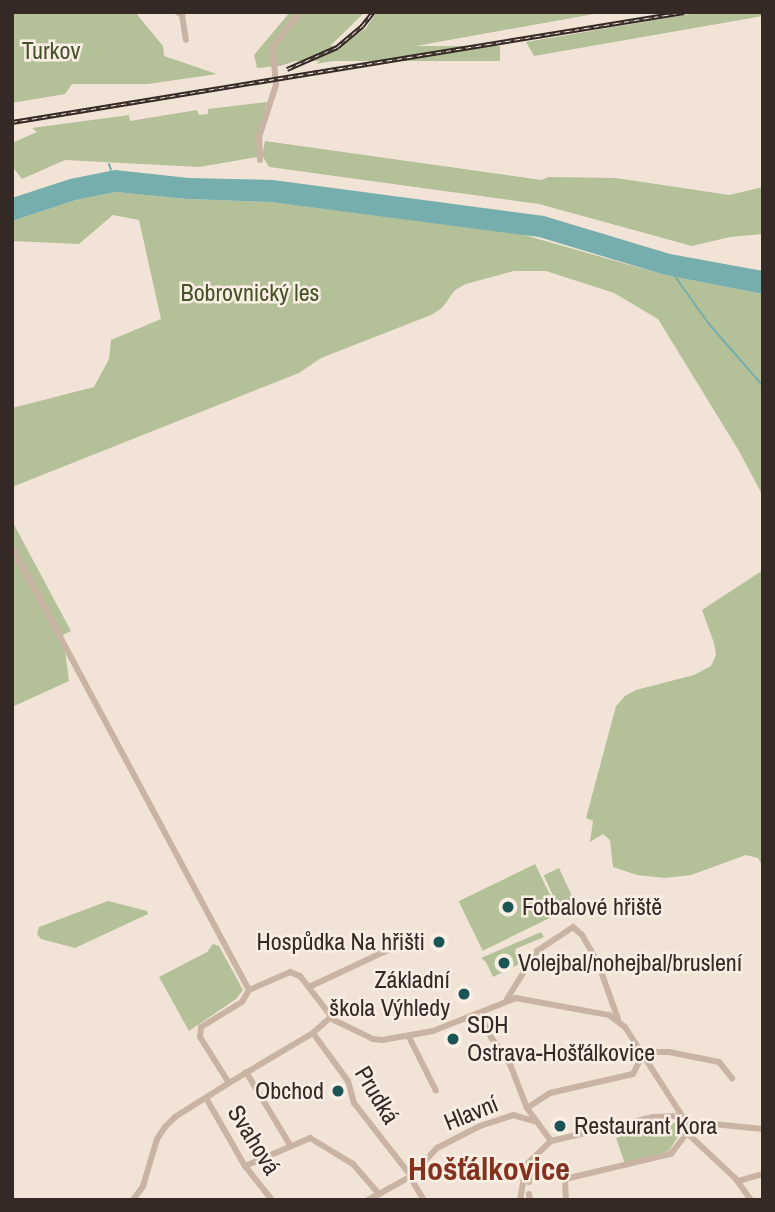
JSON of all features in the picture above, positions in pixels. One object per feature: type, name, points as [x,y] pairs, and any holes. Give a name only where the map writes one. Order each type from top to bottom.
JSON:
[{"type":"street","points":[[177,12],[182,15],[187,40]]},
{"type":"street","points":[[260,160],[259,137],[276,85],[273,47],[300,12]]},
{"type":"street","points":[[12,547],[249,990]]},
{"type":"street","points":[[507,999],[537,951],[573,927],[582,935],[598,963],[618,1019],[688,1125],[687,1133],[673,1153],[565,1179],[566,1200]]},
{"type":"street","points":[[309,988],[422,934]]},
{"type":"street","points":[[229,1083],[199,1032],[201,1027],[242,1002],[249,990],[290,971],[296,973],[331,1017],[373,1039],[409,1037],[479,1013],[507,999],[536,999],[594,1010],[618,1019]]},
{"type":"street","points":[[479,1013],[491,1037],[510,1064],[534,1121]]},
{"type":"street","points":[[133,1200],[143,1186],[158,1139],[165,1127],[246,1072],[313,1032],[331,1017]]},
{"type":"street","name":"Prudká","points":[[313,1032],[348,1081],[354,1103],[410,1176],[424,1200]]},
{"type":"street","points":[[409,1037],[436,1091]]},
{"type":"street","points":[[641,1054],[669,1052],[719,1062],[732,1078]]},
{"type":"street","points":[[527,1108],[550,1093],[633,1074],[641,1054]]},
{"type":"street","points":[[246,1072],[290,1145]]},
{"type":"street","name":"Svahová","points":[[206,1098],[245,1166],[272,1200]]},
{"type":"street","name":"Hlavní","points":[[368,1200],[410,1176],[437,1148],[480,1126],[513,1115],[534,1121],[551,1141]]},
{"type":"street","points":[[520,1200],[526,1181],[526,1165],[551,1141],[653,1117],[680,1116]]},
{"type":"street","points":[[688,1125],[694,1122],[763,1129]]},
{"type":"street","points":[[687,1133],[738,1181],[751,1200]]},
{"type":"street","points":[[245,1166],[290,1145],[313,1138],[353,1164],[379,1194]]},
{"type":"street","points":[[738,1181],[763,1174]]},
{"type":"green space","name":"Turkov","points":[[12,12],[135,12],[163,46],[164,56],[217,74],[148,84],[72,84],[65,94],[12,103]]},
{"type":"green space","points":[[290,12],[365,12],[324,52],[280,66],[257,68],[254,55]]},
{"type":"green space","points":[[377,12],[605,12],[316,64],[366,28]]},
{"type":"green space","points":[[702,12],[763,12],[763,16],[534,56],[526,42]]},
{"type":"green space","points":[[279,46],[500,46],[500,61],[279,61]]},
{"type":"green space","points":[[267,102],[257,137],[258,157],[199,167],[65,160],[22,179],[12,166],[12,143],[37,132],[32,128],[129,115],[130,121],[197,110],[199,115],[208,114],[208,109]]},
{"type":"green space","points":[[265,141],[542,180],[548,177],[616,178],[729,195],[763,187],[763,234],[730,237],[692,246],[539,204],[269,167],[262,155]]},
{"type":"green space","name":"Bobrovnický les","points":[[116,192],[187,199],[271,202],[517,233],[665,275],[763,294],[763,496],[739,451],[658,319],[614,293],[546,271],[514,271],[466,284],[455,290],[442,308],[431,315],[321,358],[299,373],[12,487],[12,408],[94,387],[109,359],[111,340],[161,319],[139,220],[113,215],[79,244],[12,241],[12,221],[76,200]]},
{"type":"green space","points":[[12,521],[71,631],[63,635],[69,681],[12,707]]},
{"type":"green space","points":[[763,570],[763,867],[758,858],[746,855],[691,875],[665,878],[637,875],[613,867],[610,840],[603,834],[590,842],[593,821],[586,818],[616,706],[625,696],[636,690],[694,675],[711,666],[716,655],[702,610]]},
{"type":"green space","name":"Fotbalové hřiště","points":[[535,864],[559,913],[483,951],[459,901]]},
{"type":"green space","points":[[559,868],[574,900],[558,907],[544,875]]},
{"type":"green space","points":[[108,901],[147,911],[148,914],[75,948],[41,939],[37,934],[39,927]]},
{"type":"green space","points":[[541,932],[544,937],[515,949],[521,963],[493,977],[481,958]]},
{"type":"green space","points":[[213,944],[219,946],[243,990],[236,999],[189,1031],[159,977],[207,952]]},
{"type":"green space","points":[[665,1122],[675,1123],[679,1135],[669,1151],[625,1164],[616,1138]]},
{"type":"water","points":[[115,170],[189,178],[273,180],[544,216],[670,254],[763,271],[763,294],[665,275],[539,237],[271,202],[187,199],[116,192],[76,200],[12,221],[12,198],[70,179]]},
{"type":"waterway","points":[[109,164],[111,170]]},
{"type":"waterway","points":[[676,278],[709,324],[763,386]]},
{"type":"railway","points":[[287,69],[337,47],[362,26],[373,12]]},
{"type":"railway","points":[[12,122],[684,12]]},
{"type":"place","name":"Fotbalové hřiště","points":[[508,907]]},
{"type":"place","name":"Hospůdka Na hřišti","points":[[439,942]]},
{"type":"place","name":"Volejbal/nohejbal/bruslení","points":[[504,963]]},
{"type":"place","name":"Základní škola Výhledy","points":[[464,994]]},
{"type":"place","name":"SDH Ostrava-Hošťálkovice","points":[[453,1039]]},
{"type":"place","name":"Obchod","points":[[338,1091]]},
{"type":"place","name":"Restaurant Kora","points":[[560,1126]]},
{"type":"district","name":"Hošťálkovice","points":[[489,1169]]}]
